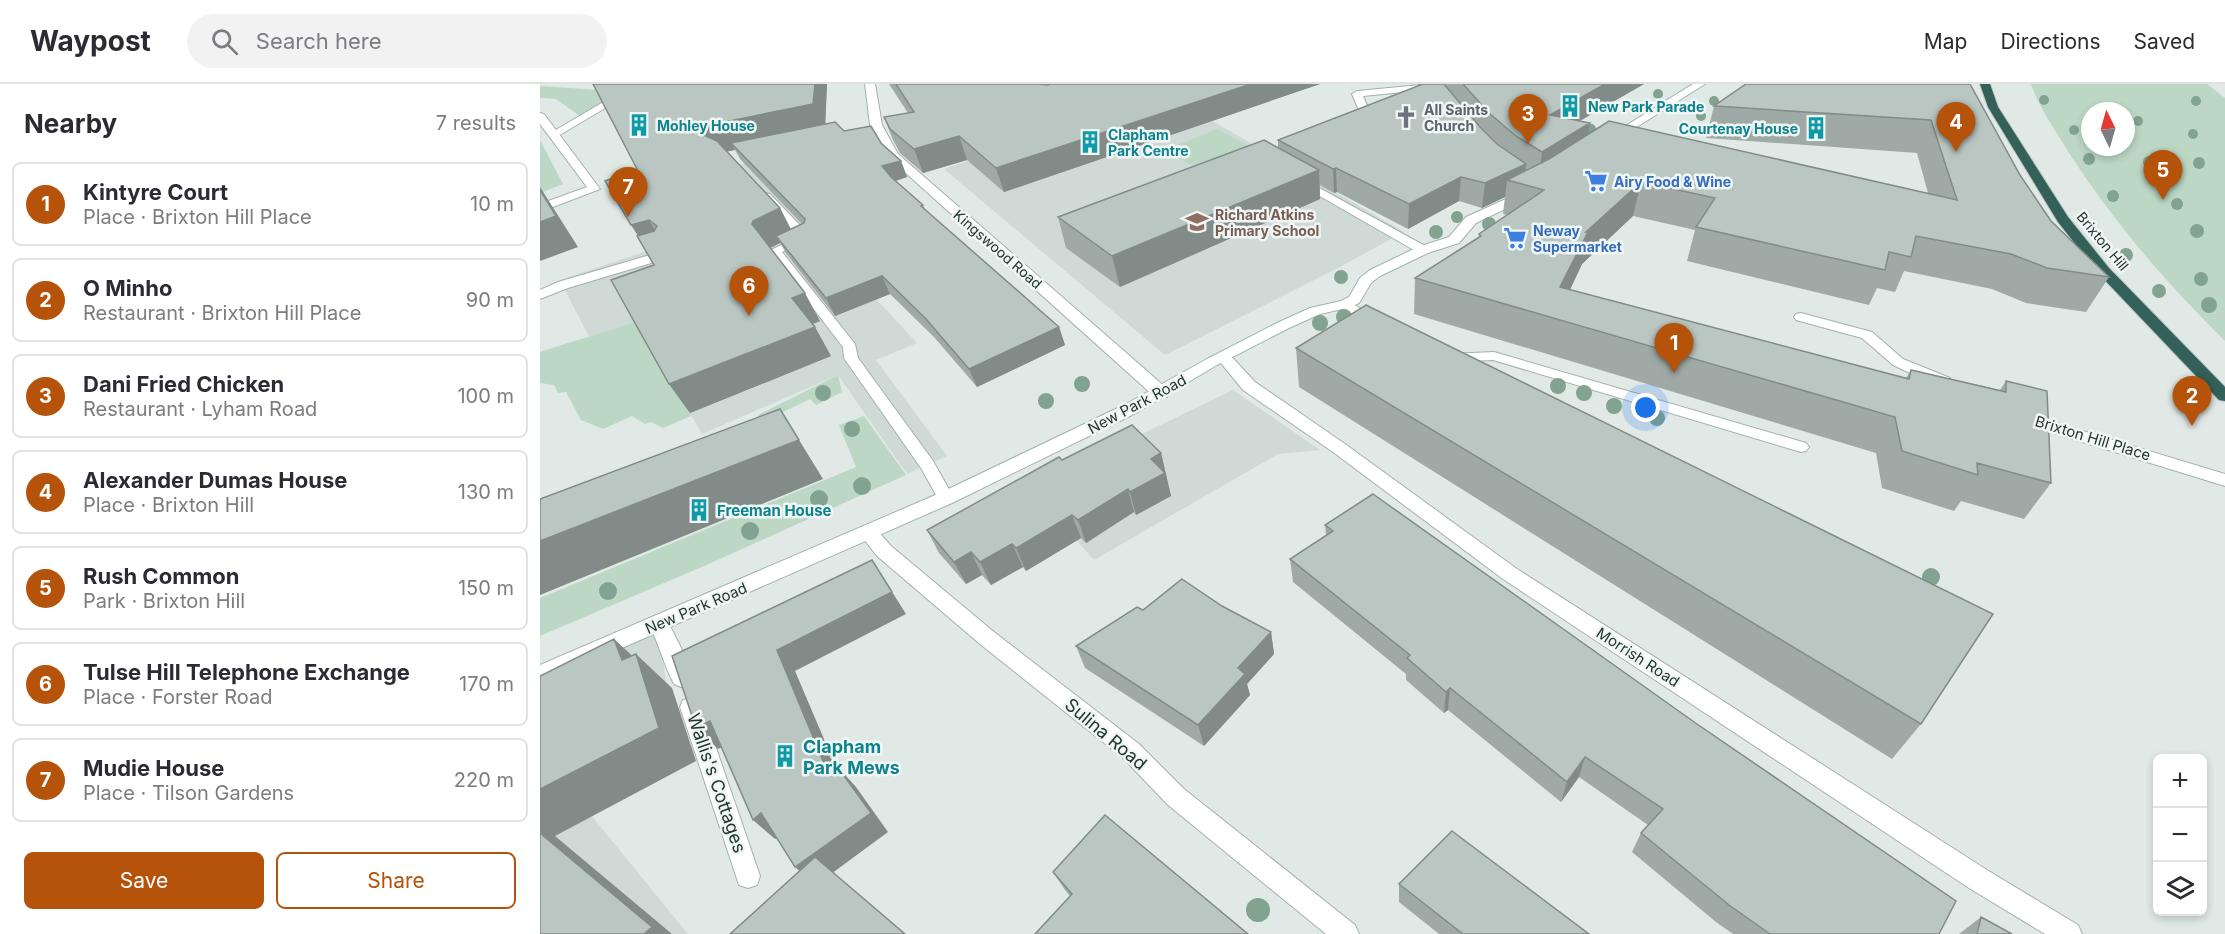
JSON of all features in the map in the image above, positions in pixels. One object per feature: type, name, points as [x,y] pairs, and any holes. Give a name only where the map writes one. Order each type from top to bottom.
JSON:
[{"type":"highway","name":"Brixton Hill","points":[[1985,84],[1993,107],[2014,144],[2063,219],[2104,271],[2225,396]]},
{"type":"street","name":"Kingswood Road","points":[[870,84],[871,127],[893,156],[1143,374],[1161,393]]},
{"type":"street","points":[[1603,144],[1700,84]]},
{"type":"street","points":[[540,116],[594,189],[540,208]]},
{"type":"street","points":[[1346,304],[1354,300],[1365,280],[1375,273],[1423,250],[1454,240],[1471,220],[1502,207],[1532,184]]},
{"type":"street","name":"New Park Road","points":[[540,675],[946,498],[1161,393],[1305,315],[1346,304]]},
{"type":"street","points":[[1801,317],[1867,335],[1898,362],[1957,388]]},
{"type":"street","name":"Morrish Road","points":[[1224,357],[1249,386],[1510,574],[1968,873],[2069,934]]},
{"type":"street","name":"Brixton Hill Place","points":[[2009,411],[2041,424],[2104,441],[2225,480]]},
{"type":"street","name":"Sulina Road","points":[[868,533],[884,551],[978,631],[1131,751],[1176,797],[1346,934]]},
{"type":"street","name":"Wallis's Cottages","points":[[659,624],[671,648],[748,876]]},
{"type":"lane","points":[[554,134],[641,84]]},
{"type":"lane","points":[[1363,108],[1357,94],[1436,89]]},
{"type":"lane","points":[[1294,177],[1423,250]]},
{"type":"lane","points":[[760,189],[806,238],[775,251],[850,347],[851,358],[927,465],[946,498]]},
{"type":"lane","points":[[540,295],[562,285],[667,254]]},
{"type":"lane","points":[[1346,304],[1390,333]]},
{"type":"lane","points":[[1431,355],[1441,358],[1494,356],[1801,447]]},
{"type":"shaded area","name":"Richard Atkins Primary School","points":[[1166,94],[1404,232],[1165,355],[944,169]]},
{"type":"shaded area","points":[[749,162],[917,343],[876,360],[947,456],[907,474],[838,375],[702,434],[668,377],[590,339],[560,280],[680,240],[726,167]]},
{"type":"shaded area","points":[[1233,390],[1320,450],[1278,454],[1094,560],[1030,488]]},
{"type":"shaded area","points":[[659,624],[671,726],[560,777],[688,934],[540,934],[540,676]]},
{"type":"green space","points":[[2031,84],[2207,84],[2225,98],[2225,341],[2160,273],[2120,225],[2083,174],[2047,117]]},
{"type":"green space","points":[[540,86],[600,90],[632,87],[580,116],[556,99],[540,98]]},
{"type":"green space","points":[[1217,129],[1249,146],[1196,168],[1165,150]]},
{"type":"green space","points":[[540,140],[563,184],[540,193]]},
{"type":"green space","points":[[638,321],[691,416],[663,428],[651,422],[645,424],[632,416],[603,429],[581,420],[566,392],[558,393],[554,385],[540,383],[540,352]]},
{"type":"green space","points":[[838,375],[842,392],[816,405],[810,399],[773,417],[768,430],[758,415]]},
{"type":"green space","points":[[864,416],[906,475],[711,563],[540,636],[540,598],[856,467],[839,425]]},
{"type":"building","points":[[593,84],[815,84],[813,104],[705,126],[697,132],[717,141],[780,208],[753,221],[752,224],[805,293],[792,298],[815,327],[669,384],[611,280],[654,265],[637,236],[654,231],[657,226],[649,220],[631,225],[605,181],[637,169]]},
{"type":"building","points":[[896,84],[1251,84],[996,168],[959,136],[914,149],[890,129],[884,117],[914,112]]},
{"type":"building","points":[[1423,84],[1444,84],[1497,144],[1526,164],[1485,183],[1461,177],[1409,204],[1336,168],[1333,169],[1278,140]]},
{"type":"building","points":[[1463,84],[1605,84],[1550,115],[1590,123],[1542,152],[1516,136],[1489,113]]},
{"type":"building","points":[[1746,84],[1970,84],[2020,175],[2051,221],[2109,277],[2047,268],[2011,254],[1916,236],[1911,257],[1889,252],[1885,270],[1696,227],[1715,198],[1641,182],[1586,232],[1588,232],[1560,287],[1909,379],[1911,370],[2006,392],[2006,381],[2047,391],[2051,483],[1977,463],[1978,475],[1902,451],[1895,417],[1415,278],[1481,236],[1479,234],[1544,190],[1507,180],[1549,159],[1609,121],[1957,200],[1931,120],[1714,106]]},
{"type":"building","points":[[835,122],[844,131],[871,126],[881,143],[901,161],[882,166],[891,177],[1059,327],[969,369],[926,319],[882,276],[826,298],[776,236],[804,223],[805,219],[731,143]]},
{"type":"building","points":[[1264,140],[1319,170],[1112,256],[1058,217]]},
{"type":"building","points":[[540,190],[556,216],[540,222]]},
{"type":"building","points":[[1366,305],[1993,614],[1921,724],[1296,348]]},
{"type":"building","points":[[780,409],[799,440],[540,541],[540,499]]},
{"type":"building","points":[[1132,425],[1161,453],[1151,459],[1165,473],[1130,492],[1128,489],[1078,520],[1072,515],[1016,548],[1012,544],[980,562],[971,552],[954,562],[927,530],[1059,457],[1062,460]]},
{"type":"building","points":[[1373,494],[1697,724],[1956,901],[1939,934],[1770,934],[1729,905],[1641,833],[1663,809],[1585,757],[1567,782],[1450,688],[1446,692],[1407,658],[1410,655],[1290,559],[1333,531],[1325,525]]},
{"type":"building","points":[[872,560],[892,592],[777,650],[828,773],[837,766],[871,813],[795,867],[761,813],[753,820],[710,721],[696,728],[672,656]]},
{"type":"building","points":[[1182,579],[1222,606],[1271,632],[1238,668],[1245,674],[1198,725],[1076,646],[1137,607],[1143,610]]},
{"type":"building","points":[[614,639],[622,660],[636,654],[659,728],[540,789],[540,676]]},
{"type":"building","points":[[1105,815],[1248,934],[1035,934],[1072,894],[1053,872]]},
{"type":"building","points":[[1452,831],[1589,934],[1463,934],[1399,884]]},
{"type":"building","points":[[540,833],[652,927],[644,934],[540,934]]},
{"type":"building","points":[[815,857],[905,934],[730,934]]},
{"type":"building","points":[[1981,917],[2012,934],[1977,934]]},
{"type":"place","name":"New Park Parade","points":[[1570,106]]},
{"type":"place","name":"All Saints Church","points":[[1406,117]]},
{"type":"place","name":"Mohley House","points":[[639,125]]},
{"type":"place","name":"Courtenay House","points":[[1816,128]]},
{"type":"place","name":"Clapham Park Centre","points":[[1090,142]]},
{"type":"place","name":"Dani Fried Chicken","points":[[1528,144]]},
{"type":"place","name":"Alexander Dumas House","points":[[1956,152]]},
{"type":"place","name":"Airy Food & Wine","points":[[1596,181]]},
{"type":"place","name":"Rush Common","points":[[2163,200]]},
{"type":"place","name":"Mudie House","points":[[628,217]]},
{"type":"place","name":"Richard Atkins Primary School","points":[[1197,222]]},
{"type":"place","name":"Neway Supermarket","points":[[1515,238]]},
{"type":"place","name":"Tulse Hill Telephone Exchange","points":[[749,316]]},
{"type":"place","name":"Kintyre Court","points":[[1674,373]]},
{"type":"place","name":"O Minho","points":[[2192,426]]},
{"type":"place","name":"Freeman House","points":[[699,510]]},
{"type":"place","name":"Clapham Park Mews","points":[[785,756]]}]
